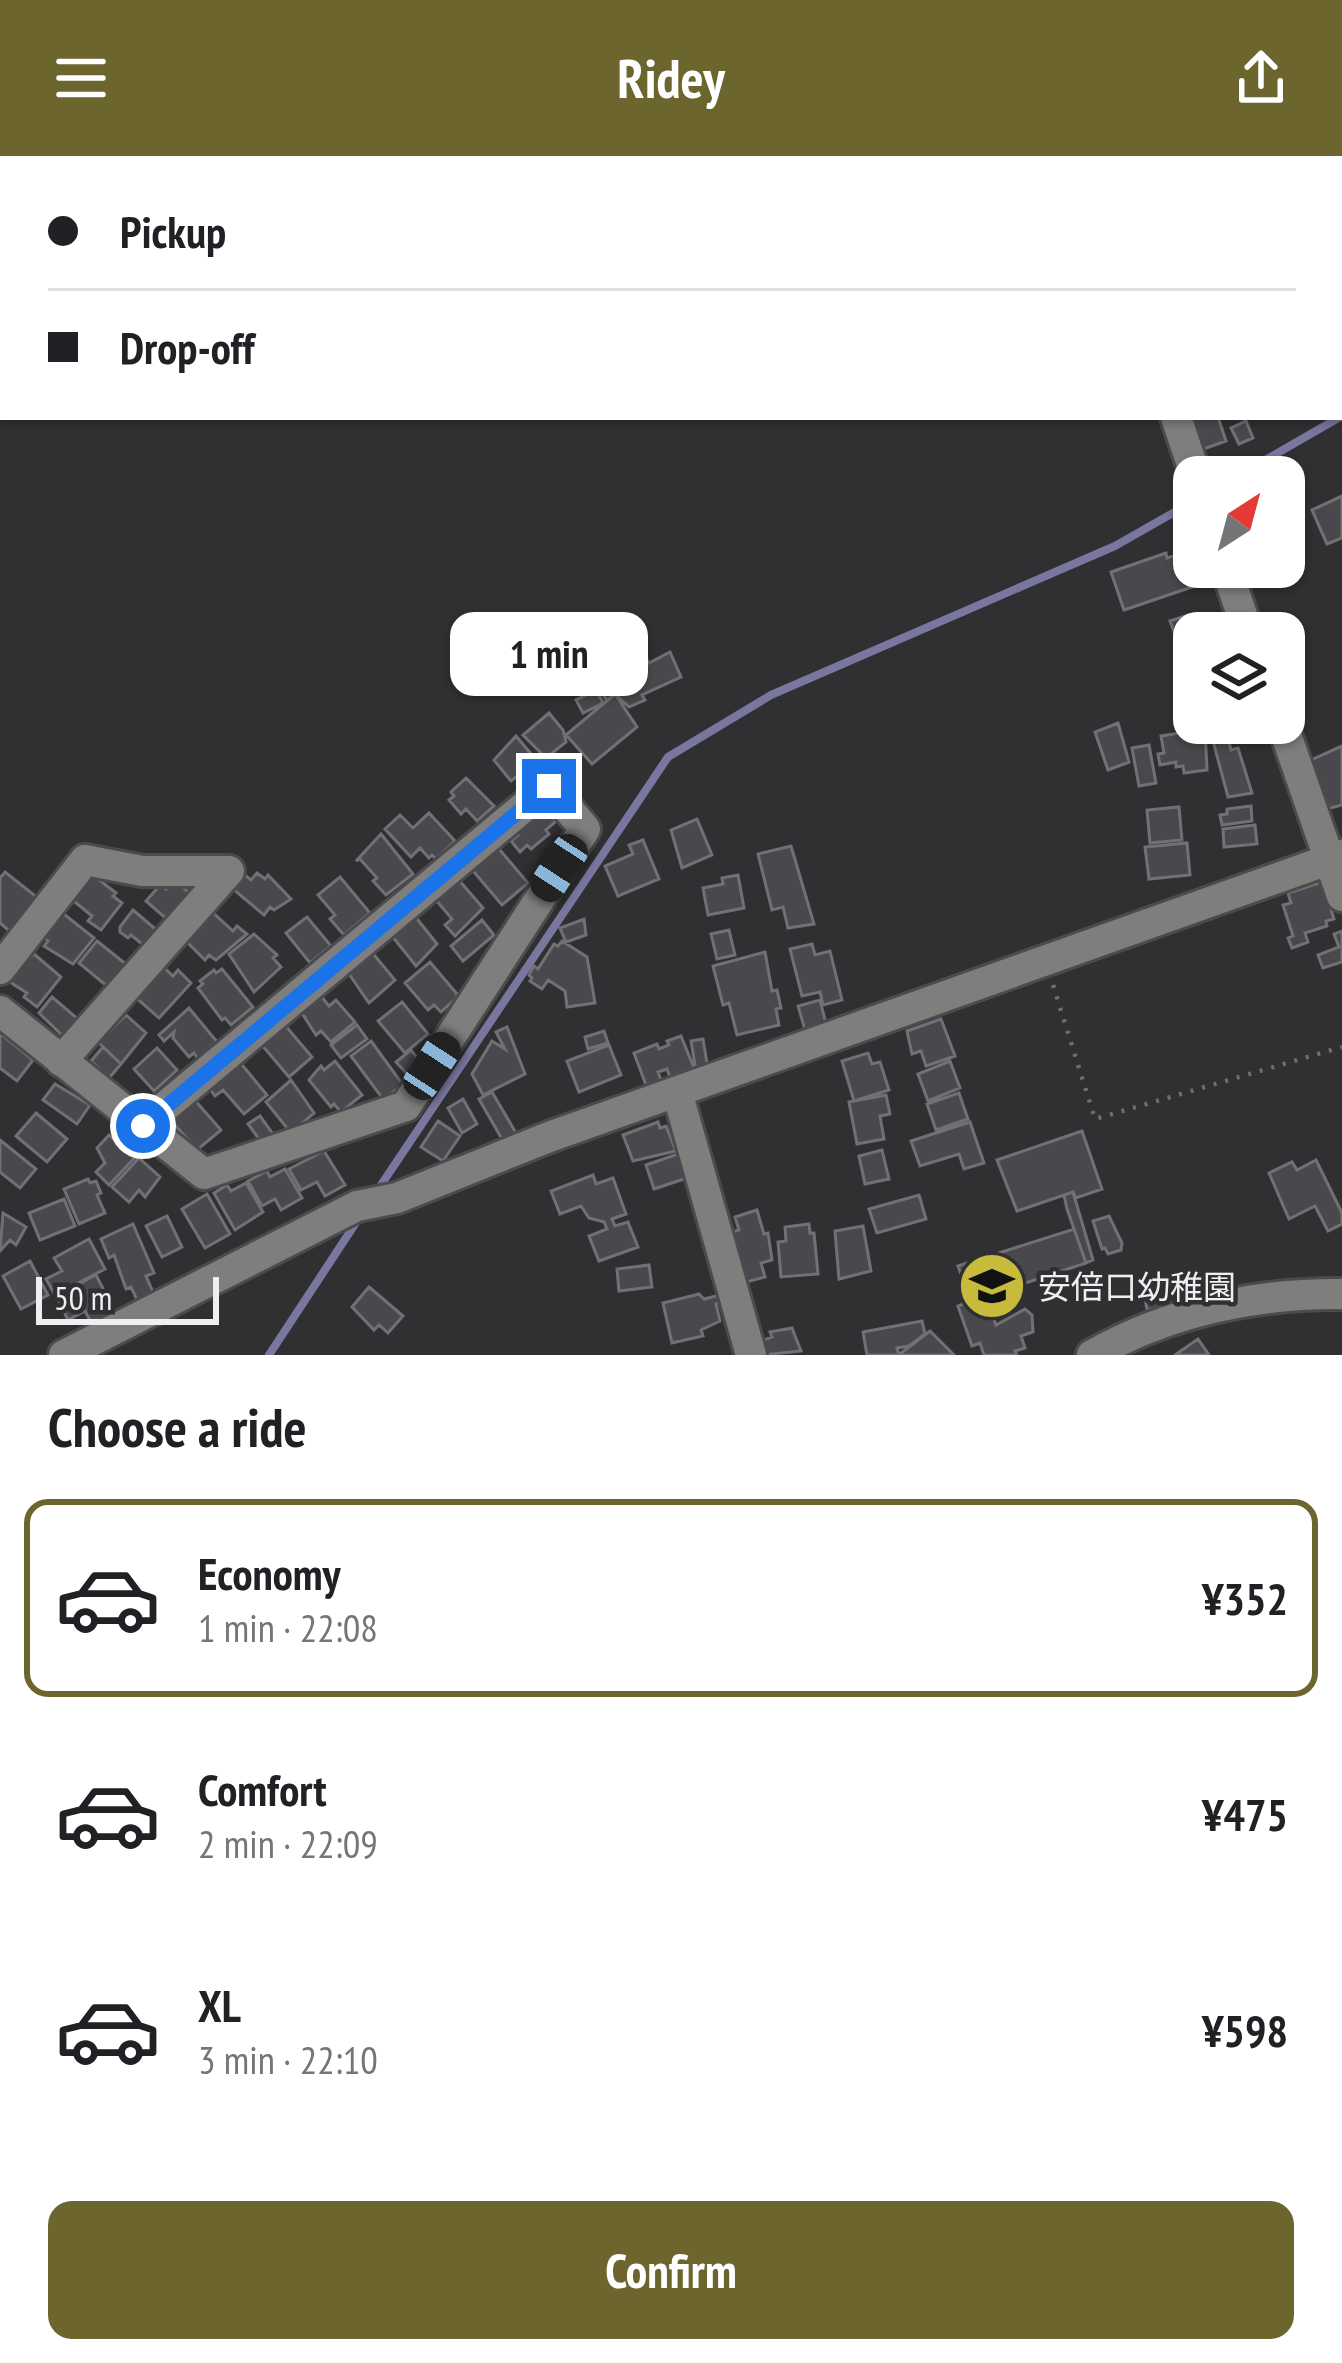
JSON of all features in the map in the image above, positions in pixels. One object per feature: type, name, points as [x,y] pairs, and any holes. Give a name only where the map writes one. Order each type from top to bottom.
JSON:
[{"type":"street","points":[[1177,420],[1189,456]]},
{"type":"street","points":[[1290,744],[1336,857],[1342,896]]},
{"type":"street","points":[[0,1011],[61,1061],[143,1126],[204,1174],[406,1106],[585,829],[549,786],[143,1126]]},
{"type":"street","points":[[64,1355],[357,1206],[1336,857]]},
{"type":"street","points":[[0,969],[85,860],[142,871],[229,871],[61,1061]]},
{"type":"street","points":[[678,1095],[751,1355]]},
{"type":"street","points":[[1092,1355],[1162,1320],[1289,1293],[1342,1294]]},
{"type":"path","points":[[1046,962],[1095,1119],[1342,1047]]},
{"type":"building","points":[[1190,420],[1219,420],[1226,441],[1198,451]]},
{"type":"building","points":[[1246,421],[1253,438],[1239,444],[1231,428]]},
{"type":"building","points":[[1342,496],[1342,538],[1327,544],[1312,510]]},
{"type":"building","points":[[1166,553],[1167,558],[1173,556],[1173,588],[1189,588],[1124,610],[1111,572]]},
{"type":"building","points":[[670,652],[681,677],[642,695],[645,700],[629,707],[615,694],[607,701],[601,691],[611,687],[605,675]]},
{"type":"building","points":[[596,690],[603,703],[583,713],[576,700]]},
{"type":"building","points":[[615,694],[637,727],[592,764],[566,735]]},
{"type":"building","points":[[549,713],[566,742],[546,758],[523,735]]},
{"type":"building","points":[[1118,723],[1129,762],[1108,770],[1095,732]]},
{"type":"building","points":[[1173,734],[1173,744],[1206,744],[1207,770],[1184,773],[1176,762],[1160,765],[1161,736]]},
{"type":"building","points":[[516,736],[543,768],[523,785],[516,777],[511,781],[494,760]]},
{"type":"building","points":[[1214,744],[1238,748],[1252,793],[1228,797]]},
{"type":"building","points":[[1149,745],[1156,783],[1139,786],[1132,748]]},
{"type":"building","points":[[1342,746],[1342,805],[1327,809],[1311,760]]},
{"type":"building","points":[[466,778],[494,806],[477,821],[466,809],[461,814],[449,800]]},
{"type":"building","points":[[540,802],[556,821],[546,830],[549,834],[520,852],[511,841],[518,835],[513,829]]},
{"type":"building","points":[[1251,806],[1252,821],[1222,825],[1220,815],[1227,814],[1227,809]]},
{"type":"building","points":[[1179,807],[1182,840],[1150,843],[1147,810]]},
{"type":"building","points":[[429,813],[455,841],[436,859],[420,848],[411,857],[385,829],[400,815],[413,828]]},
{"type":"building","points":[[697,819],[712,855],[682,868],[671,830]]},
{"type":"building","points":[[1255,825],[1257,844],[1224,847],[1223,829]]},
{"type":"building","points":[[381,834],[413,874],[386,895],[373,881],[377,878],[360,859],[356,861]]},
{"type":"building","points":[[643,840],[659,879],[618,896],[605,866],[633,854],[629,845]]},
{"type":"building","points":[[494,843],[528,883],[502,905],[468,865]]},
{"type":"building","points":[[1187,843],[1190,875],[1149,879],[1145,847]]},
{"type":"building","points":[[791,846],[814,924],[788,928],[783,907],[772,910],[758,854]]},
{"type":"building","points":[[5,872],[44,903],[14,935],[0,923],[0,878]]},
{"type":"building","points":[[90,873],[122,903],[101,930],[70,898]]},
{"type":"building","points":[[257,873],[265,879],[268,875],[291,899],[274,910],[270,907],[264,915],[233,889],[245,875],[251,880]]},
{"type":"building","points":[[738,875],[744,908],[708,915],[703,888]]},
{"type":"building","points":[[340,877],[370,913],[344,935],[318,895]]},
{"type":"building","points":[[457,878],[483,908],[455,936],[445,925],[452,919],[431,894]]},
{"type":"building","points":[[1322,882],[1334,919],[1305,933],[1308,942],[1292,948],[1283,905],[1291,903],[1288,893]]},
{"type":"building","points":[[171,883],[175,887],[178,883],[194,897],[171,923],[146,901],[161,884],[166,889]]},
{"type":"building","points":[[209,909],[233,931],[237,926],[247,934],[216,960],[209,955],[205,960],[185,934]]},
{"type":"building","points":[[133,910],[160,933],[147,948],[120,932]]},
{"type":"building","points":[[60,911],[94,938],[73,964],[44,946],[48,941],[40,935]]},
{"type":"building","points":[[414,915],[437,944],[416,966],[392,936]]},
{"type":"building","points":[[307,917],[331,946],[310,963],[286,933]]},
{"type":"building","points":[[584,919],[586,935],[566,942],[560,928]]},
{"type":"building","points":[[482,920],[494,935],[463,961],[451,946]]},
{"type":"building","points":[[729,930],[735,955],[717,959],[711,934]]},
{"type":"building","points":[[1342,931],[1342,962],[1323,968],[1318,955],[1339,947],[1334,934]]},
{"type":"building","points":[[254,934],[277,955],[273,958],[281,967],[254,992],[229,954]]},
{"type":"building","points":[[97,941],[127,965],[108,987],[79,963]]},
{"type":"building","points":[[562,941],[587,957],[595,1003],[567,1007],[565,991],[548,980],[542,989],[530,981],[534,966],[538,969],[554,944]]},
{"type":"building","points":[[812,944],[815,955],[830,951],[842,1000],[823,1005],[820,992],[802,996],[790,949]]},
{"type":"building","points":[[370,950],[395,980],[369,1003],[347,971]]},
{"type":"building","points":[[765,952],[772,991],[777,990],[781,1008],[776,1009],[779,1025],[737,1035],[713,966]]},
{"type":"building","points":[[34,954],[61,977],[37,1007],[24,997],[27,993],[5,979]]},
{"type":"building","points":[[430,962],[457,994],[441,1012],[434,1005],[428,1010],[405,983]]},
{"type":"building","points":[[159,963],[173,976],[178,970],[191,983],[159,1018],[132,994]]},
{"type":"building","points":[[222,969],[253,1007],[231,1025],[198,988],[203,984],[200,981]]},
{"type":"building","points":[[317,991],[329,1006],[336,1000],[355,1022],[331,1042],[321,1031],[316,1035],[298,1007]]},
{"type":"building","points":[[52,997],[79,1020],[65,1038],[39,1013]]},
{"type":"building","points":[[820,1000],[826,1024],[805,1030],[798,1006]]},
{"type":"building","points":[[402,1002],[428,1034],[405,1053],[378,1021]]},
{"type":"building","points":[[189,1008],[218,1043],[198,1059],[194,1053],[189,1057],[173,1038],[174,1032],[164,1041],[159,1035]]},
{"type":"building","points":[[126,1015],[146,1033],[121,1064],[98,1042]]},
{"type":"building","points":[[941,1019],[955,1056],[926,1066],[921,1051],[912,1054],[907,1031]]},
{"type":"building","points":[[284,1024],[312,1057],[289,1077],[261,1044]]},
{"type":"building","points":[[357,1025],[367,1039],[341,1058],[331,1045]]},
{"type":"building","points":[[507,1027],[525,1074],[483,1095],[472,1074],[492,1041],[505,1049],[496,1032]]},
{"type":"building","points":[[604,1031],[608,1043],[588,1049],[585,1037]]},
{"type":"building","points":[[0,1033],[33,1060],[17,1081],[0,1068]]},
{"type":"building","points":[[681,1036],[694,1068],[670,1077],[667,1069],[658,1072],[661,1080],[646,1085],[634,1053],[657,1044],[659,1049]]},
{"type":"building","points":[[703,1039],[708,1069],[696,1071],[691,1041]]},
{"type":"building","points":[[371,1041],[403,1085],[383,1099],[351,1056]]},
{"type":"building","points":[[609,1045],[621,1075],[579,1092],[567,1061]]},
{"type":"building","points":[[103,1047],[121,1064],[109,1078],[91,1061]]},
{"type":"building","points":[[157,1048],[177,1070],[154,1091],[134,1069]]},
{"type":"building","points":[[411,1050],[422,1064],[408,1075],[396,1062]]},
{"type":"building","points":[[868,1053],[872,1064],[880,1062],[889,1090],[854,1101],[842,1061]]},
{"type":"building","points":[[238,1060],[267,1095],[244,1114],[223,1090],[215,1096],[206,1084]]},
{"type":"building","points":[[335,1061],[362,1095],[341,1112],[309,1080],[321,1066],[324,1070]]},
{"type":"building","points":[[950,1061],[960,1088],[928,1101],[918,1074]]},
{"type":"building","points":[[291,1080],[314,1113],[291,1133],[266,1102]]},
{"type":"building","points":[[55,1084],[90,1105],[77,1124],[43,1100]]},
{"type":"building","points":[[492,1092],[516,1133],[503,1141],[479,1099]]},
{"type":"building","points":[[959,1093],[968,1119],[936,1130],[927,1104]]},
{"type":"building","points":[[886,1095],[890,1114],[880,1116],[884,1139],[857,1144],[849,1102]]},
{"type":"building","points":[[192,1097],[221,1130],[197,1150],[167,1116]]},
{"type":"building","points":[[463,1099],[477,1124],[462,1133],[448,1108]]},
{"type":"building","points":[[36,1113],[67,1139],[47,1162],[16,1136]]},
{"type":"building","points":[[260,1116],[273,1134],[262,1143],[248,1124]]},
{"type":"building","points":[[438,1121],[460,1136],[443,1161],[421,1147]]},
{"type":"building","points":[[658,1122],[660,1128],[666,1126],[676,1151],[633,1161],[623,1135]]},
{"type":"building","points":[[970,1122],[984,1163],[964,1169],[959,1154],[920,1166],[911,1141]]},
{"type":"building","points":[[1082,1131],[1102,1189],[1076,1198],[1073,1192],[1017,1211],[997,1160]]},
{"type":"building","points":[[109,1135],[118,1143],[124,1136],[141,1151],[109,1185],[96,1172],[105,1163],[97,1148]]},
{"type":"building","points":[[0,1140],[36,1169],[20,1188],[0,1172]]},
{"type":"building","points":[[882,1150],[889,1179],[865,1184],[859,1156]]},
{"type":"building","points":[[324,1151],[345,1185],[325,1196],[317,1182],[301,1190],[289,1169]]},
{"type":"building","points":[[681,1153],[690,1177],[654,1189],[646,1165]]},
{"type":"building","points":[[139,1158],[160,1177],[145,1197],[139,1190],[129,1202],[112,1187]]},
{"type":"building","points":[[1316,1160],[1342,1213],[1342,1224],[1328,1231],[1315,1206],[1289,1219],[1269,1173],[1292,1162],[1297,1170]]},
{"type":"building","points":[[285,1169],[302,1198],[281,1210],[275,1199],[262,1206],[248,1181],[267,1171],[270,1177]]},
{"type":"building","points":[[593,1175],[596,1184],[613,1178],[626,1214],[612,1219],[615,1226],[628,1222],[638,1247],[599,1261],[589,1236],[607,1229],[604,1222],[589,1218],[581,1206],[560,1214],[551,1191]]},
{"type":"building","points":[[88,1179],[96,1181],[105,1213],[79,1224],[64,1189]]},
{"type":"building","points":[[246,1183],[263,1212],[235,1230],[214,1193],[227,1185],[231,1191]]},
{"type":"building","points":[[1073,1192],[1093,1260],[1086,1263],[1064,1195]]},
{"type":"building","points":[[207,1194],[230,1234],[205,1248],[182,1209]]},
{"type":"building","points":[[919,1195],[926,1219],[877,1233],[869,1209]]},
{"type":"building","points":[[64,1199],[75,1226],[40,1240],[29,1213]]},
{"type":"building","points":[[757,1210],[764,1234],[768,1233],[772,1260],[761,1263],[765,1277],[739,1284],[725,1234],[739,1230],[735,1217]]},
{"type":"building","points":[[3,1213],[26,1227],[16,1245],[10,1240],[0,1251]]},
{"type":"building","points":[[167,1216],[182,1247],[162,1257],[146,1226]]},
{"type":"building","points":[[1109,1216],[1122,1243],[1121,1250],[1108,1254],[1093,1221]]},
{"type":"building","points":[[133,1224],[154,1273],[146,1276],[153,1292],[137,1300],[131,1287],[126,1289],[114,1255],[109,1258],[101,1239]]},
{"type":"building","points":[[809,1224],[818,1274],[781,1277],[778,1242],[786,1241],[785,1227]]},
{"type":"building","points":[[863,1226],[871,1271],[839,1279],[835,1231]]},
{"type":"building","points":[[1074,1229],[1086,1263],[986,1296],[996,1325],[1025,1309],[1032,1315],[1033,1332],[1021,1336],[1025,1348],[1015,1351],[1017,1355],[984,1355],[980,1343],[972,1346],[958,1306],[970,1301],[958,1266]]},
{"type":"building","points":[[89,1239],[105,1269],[55,1295],[46,1279],[62,1271],[54,1258]]},
{"type":"building","points":[[30,1261],[48,1295],[21,1309],[3,1276]]},
{"type":"building","points":[[649,1265],[652,1287],[619,1291],[617,1269]]},
{"type":"building","points":[[96,1275],[115,1312],[92,1324],[85,1311],[68,1320],[56,1296]]},
{"type":"building","points":[[369,1287],[403,1316],[388,1333],[379,1325],[374,1330],[352,1307]]},
{"type":"building","points":[[1165,1288],[1168,1306],[1147,1310],[1144,1291]]},
{"type":"building","points":[[699,1294],[704,1299],[720,1295],[723,1302],[716,1304],[720,1321],[701,1330],[703,1336],[672,1343],[663,1303]]},
{"type":"building","points":[[922,1321],[925,1334],[897,1348],[899,1355],[867,1355],[863,1332]]},
{"type":"building","points":[[792,1328],[801,1351],[761,1355],[756,1343],[772,1337],[770,1332]]},
{"type":"building","points":[[930,1331],[954,1355],[900,1354]]},
{"type":"building","points":[[1198,1339],[1209,1355],[1175,1355]]},
{"type":"waterway","points":[[1272,456],[1335,420]]},
{"type":"waterway","points":[[377,1191],[668,757],[771,695],[1115,546],[1173,513]]},
{"type":"waterway","points":[[269,1355],[359,1218]]},
{"type":"place","name":"安倍口幼稚園","points":[[992,1286]]},
{"type":"route","points":[[143,1126],[549,786]]}]
